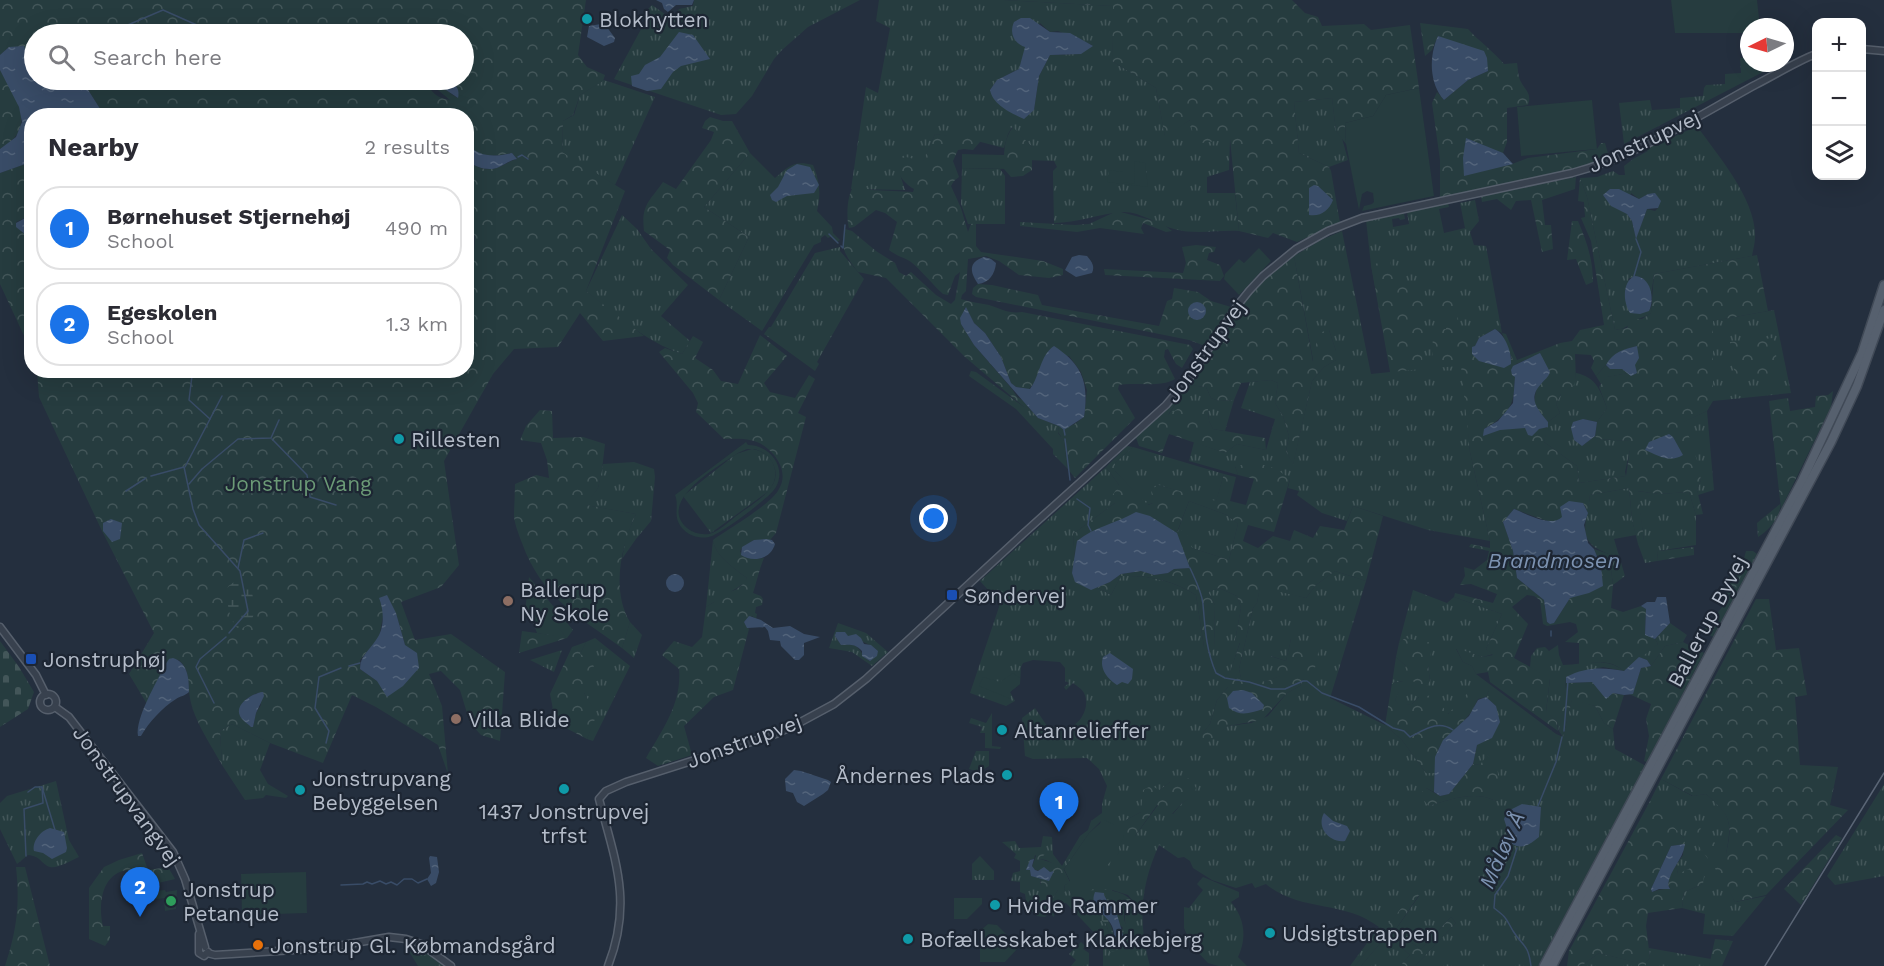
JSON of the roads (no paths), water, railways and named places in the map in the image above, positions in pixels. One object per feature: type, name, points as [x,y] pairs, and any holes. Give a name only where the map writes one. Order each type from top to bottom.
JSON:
[{"type":"main road","name":"Ballerup Byvej","points":[[1544,966],[1806,473],[1862,353],[1884,285]]},
{"type":"main road","name":"Ballerup Byvej","points":[[1552,966],[1831,442],[1857,386],[1884,310]]},
{"type":"street","points":[[1866,49],[1884,51]]},
{"type":"street","name":"Jonstrupvej","points":[[608,966],[618,928],[621,885],[599,799],[606,791],[626,782],[789,728],[834,704],[866,679],[1166,405],[1190,377],[1237,306],[1278,263],[1328,231],[1362,218],[1597,166],[1627,153],[1812,56]]},
{"type":"street","points":[[0,627],[36,675],[46,695]]},
{"type":"street","points":[[50,694],[55,698],[55,707],[47,711],[41,707],[41,699],[46,695],[50,694]]},
{"type":"street","name":"Jonstrupvangvej","points":[[55,707],[69,717],[166,842],[180,865],[205,950],[223,954],[326,948],[389,938],[406,939],[421,944],[451,966]]},
{"type":"water","points":[[656,0],[694,0],[692,5],[676,5],[668,12],[662,3]]},
{"type":"water","points":[[1021,18],[1030,18],[1050,32],[1070,33],[1093,46],[1081,54],[1050,55],[1039,76],[1034,110],[1024,119],[999,104],[990,90],[997,80],[1019,69],[1025,47],[1015,40],[1012,30],[1014,22]]},
{"type":"water","points":[[601,24],[606,26],[615,38],[614,42],[604,46],[587,37],[589,26]]},
{"type":"water","points":[[679,32],[693,35],[710,59],[681,66],[673,72],[661,89],[647,91],[632,86],[631,76],[639,74],[645,65],[660,57]]},
{"type":"water","points":[[1438,36],[1484,51],[1487,58],[1488,71],[1468,80],[1444,100],[1435,86],[1432,69],[1433,52]]},
{"type":"water","points":[[24,46],[24,90],[88,90],[100,108],[24,108],[24,164],[0,173],[0,149],[16,137],[22,122],[19,107],[0,70],[0,55],[9,47]]},
{"type":"water","points":[[446,90],[457,90],[458,98]]},
{"type":"water","points":[[1466,138],[1503,153],[1513,164],[1464,176],[1463,158]]},
{"type":"water","points":[[474,149],[487,155],[512,153],[517,159],[495,168],[474,165]]},
{"type":"water","points":[[797,164],[810,167],[819,185],[814,193],[787,196],[776,202],[772,200],[770,195],[778,187],[787,170]]},
{"type":"water","points":[[1314,185],[1333,200],[1324,212],[1309,215],[1309,188]]},
{"type":"water","points":[[1610,189],[1619,189],[1639,199],[1655,193],[1661,201],[1658,208],[1647,209],[1636,239],[1632,221],[1627,214],[1611,206],[1603,195]]},
{"type":"water","points":[[24,219],[24,233],[16,227],[16,223]]},
{"type":"water","points":[[1087,256],[1093,268],[1092,273],[1076,277],[1065,270],[1072,257]]},
{"type":"water","points":[[984,257],[996,263],[993,274],[988,280],[978,284],[972,268],[975,262]]},
{"type":"water","points":[[1634,276],[1640,277],[1648,284],[1652,300],[1649,311],[1640,314],[1630,313],[1625,298],[1627,283]]},
{"type":"water","points":[[1193,302],[1201,302],[1206,307],[1204,318],[1193,320],[1188,315],[1188,307]]},
{"type":"water","points":[[966,307],[974,323],[985,333],[1001,357],[1011,383],[1016,387],[1030,389],[1043,360],[1054,346],[1072,360],[1082,376],[1086,394],[1084,417],[1064,430],[1038,418],[974,345],[961,324],[960,318]]},
{"type":"water","points":[[1495,329],[1505,340],[1510,354],[1511,364],[1504,368],[1479,361],[1472,354],[1472,347],[1479,338]]},
{"type":"water","points":[[1637,346],[1639,358],[1635,365],[1637,373],[1631,376],[1622,369],[1610,369],[1606,365],[1615,354]]},
{"type":"water","points":[[1540,353],[1550,372],[1537,389],[1534,399],[1548,422],[1548,427],[1539,429],[1532,436],[1528,435],[1525,428],[1500,430],[1483,436],[1484,429],[1498,421],[1513,403],[1515,377],[1511,370],[1513,366]]},
{"type":"water","points":[[1583,419],[1597,422],[1595,436],[1582,446],[1574,440],[1571,428],[1573,422]]},
{"type":"water","points":[[1669,434],[1683,455],[1669,459],[1645,450],[1649,442]]},
{"type":"water","name":"Brandmosen","points":[[1569,501],[1583,503],[1588,513],[1584,525],[1588,543],[1594,549],[1601,566],[1603,586],[1570,598],[1554,623],[1550,624],[1547,622],[1544,600],[1517,578],[1513,551],[1503,522],[1514,509],[1545,521],[1557,520],[1562,517],[1560,507]]},
{"type":"water","points":[[1136,512],[1150,516],[1177,533],[1190,568],[1174,569],[1168,573],[1154,575],[1141,571],[1121,574],[1110,582],[1091,590],[1075,582],[1072,573],[1077,541],[1091,532]]},
{"type":"water","points":[[111,519],[122,523],[120,539],[112,542],[103,531],[103,523]]},
{"type":"water","points":[[754,540],[772,540],[775,544],[766,556],[751,559],[741,555],[742,547]]},
{"type":"water","points":[[671,574],[679,574],[684,579],[682,590],[671,592],[666,587],[666,579]]},
{"type":"water","points":[[387,595],[396,613],[405,645],[417,653],[419,668],[403,686],[387,697],[377,681],[360,669],[360,664],[379,636],[383,614],[379,598]]},
{"type":"water","points":[[1657,597],[1666,597],[1670,623],[1655,639],[1645,635],[1646,609],[1641,606],[1647,602],[1655,602]]},
{"type":"water","points":[[749,616],[773,628],[790,626],[804,634],[820,637],[804,643],[804,655],[799,660],[795,660],[781,646],[780,641],[770,640],[765,627],[747,628],[744,622]]},
{"type":"water","points":[[836,632],[845,632],[848,636],[856,634],[864,644],[871,645],[878,651],[877,656],[870,661],[862,656],[862,651],[857,647],[841,645],[835,636]]},
{"type":"water","points":[[1110,653],[1133,669],[1132,679],[1128,684],[1122,682],[1117,685],[1105,673],[1102,666],[1103,657]]},
{"type":"water","points":[[1639,657],[1647,660],[1651,666],[1641,668],[1633,694],[1613,693],[1606,699],[1592,682],[1566,683],[1566,677],[1587,670],[1624,671]]},
{"type":"water","points":[[173,658],[185,667],[189,692],[166,707],[141,736],[138,736],[140,720],[147,700],[165,665],[169,659]]},
{"type":"water","points":[[1243,690],[1252,693],[1264,705],[1263,709],[1242,713],[1229,708],[1227,698],[1233,691]]},
{"type":"water","points":[[263,692],[264,696],[256,713],[253,727],[251,727],[240,716],[240,707],[254,694]]},
{"type":"water","points":[[1486,697],[1496,706],[1500,722],[1492,738],[1477,745],[1473,764],[1449,794],[1440,796],[1434,792],[1435,757],[1443,740],[1469,716],[1478,700]]},
{"type":"water","points":[[794,770],[828,780],[831,782],[828,790],[804,806],[797,802],[793,793],[786,791],[785,779]]},
{"type":"water","points":[[1522,804],[1541,807],[1539,837],[1529,844],[1520,846],[1512,844],[1504,819],[1508,811]]},
{"type":"water","points":[[1324,813],[1333,821],[1347,826],[1350,831],[1345,841],[1329,837],[1323,829]]},
{"type":"water","points":[[50,828],[64,832],[67,848],[66,852],[52,859],[43,853],[34,851],[40,834]]},
{"type":"water","points":[[1685,844],[1682,855],[1669,879],[1670,889],[1659,889],[1652,892],[1651,889],[1671,846]]},
{"type":"water","points":[[430,856],[437,857],[439,872],[436,883],[431,886],[427,879],[431,873]]},
{"type":"water","points":[[1034,859],[1032,866],[1035,870],[1038,871],[1044,867],[1050,872],[1054,871],[1049,881],[1031,876],[1030,870],[1026,870],[1030,860]]},
{"type":"water","points":[[1095,892],[1104,893],[1110,906],[1120,907],[1116,911],[1123,935],[1119,945],[1113,946],[1113,929],[1110,922],[1096,907]]},
{"type":"waterway","points":[[130,24],[163,10],[194,24]]},
{"type":"waterway","points":[[518,157],[522,155],[528,159]]},
{"type":"waterway","points":[[841,246],[843,248],[845,225]]},
{"type":"waterway","points":[[829,234],[838,243]]},
{"type":"waterway","points":[[1634,276],[1641,252],[1636,239]]},
{"type":"waterway","points":[[192,378],[189,400],[210,419]]},
{"type":"waterway","points":[[185,467],[222,396]]},
{"type":"waterway","points":[[189,484],[202,469],[238,439],[271,438],[279,420]]},
{"type":"waterway","points":[[1064,430],[1065,435]]},
{"type":"waterway","points":[[272,439],[307,475],[310,497],[336,505]]},
{"type":"waterway","points":[[1065,439],[1070,480]]},
{"type":"waterway","points":[[151,476],[184,467],[193,509],[199,525],[240,571],[248,611],[229,633]]},
{"type":"waterway","points":[[126,491],[146,478]]},
{"type":"waterway","points":[[1077,499],[1090,508],[1088,525],[1091,531]]},
{"type":"waterway","points":[[238,568],[244,540],[263,533]]},
{"type":"waterway","points":[[1190,568],[1201,595],[1208,647],[1216,673],[1225,678],[1271,689],[1285,689],[1307,681],[1322,693],[1359,707],[1393,728],[1404,731],[1410,737],[1437,726],[1453,730]]},
{"type":"waterway","name":"Måløv Å","points":[[1551,631],[1551,636]]},
{"type":"waterway","points":[[214,703],[196,667],[200,659],[226,637]]},
{"type":"waterway","points":[[349,666],[360,663]]},
{"type":"waterway","points":[[326,743],[329,731],[315,708],[319,677],[341,668]]},
{"type":"waterway","name":"Måløv Å","points":[[1564,731],[1568,681]]},
{"type":"waterway","name":"Måløv Å","points":[[1538,806],[1556,762],[1562,737]]},
{"type":"waterway","points":[[28,792],[35,787],[42,787],[55,830]]},
{"type":"waterway","points":[[26,856],[24,809],[43,803],[42,787]]},
{"type":"waterway","name":"Måløv Å","points":[[1517,848],[1508,876],[1495,895],[1494,908],[1505,918],[1525,946],[1531,966]]},
{"type":"waterway","points":[[341,885],[367,882],[372,884],[380,881],[397,885],[404,879],[412,879],[418,883],[427,879]]},
{"type":"tram line","points":[[1765,966],[1884,773]]},
{"type":"place","name":"Blokhytten","points":[[587,19]]},
{"type":"place","name":"Rillesten","points":[[399,439]]},
{"type":"place","name":"Søndervej","points":[[952,595]]},
{"type":"place","name":"Ballerup Ny Skole","points":[[508,601]]},
{"type":"place","name":"Jonstruphøj","points":[[31,659]]},
{"type":"place","name":"Villa Blide","points":[[456,719]]},
{"type":"place","name":"Altanrelieffer","points":[[1002,730]]},
{"type":"place","name":"Åndernes Plads","points":[[1007,775]]},
{"type":"place","name":"1437 Jonstrupvej trfst","points":[[564,789]]},
{"type":"place","name":"Jonstrupvang Bebyggelsen","points":[[300,790]]},
{"type":"place","name":"Børnehuset Stjernehøj","points":[[1059,832]]},
{"type":"place","name":"Jonstrup Petanque","points":[[171,901]]},
{"type":"place","name":"Hvide Rammer","points":[[995,905]]},
{"type":"place","name":"Egeskolen","points":[[140,917]]},
{"type":"place","name":"Udsigtstrappen","points":[[1270,933]]},
{"type":"place","name":"Bofællesskabet Klakkebjerg","points":[[908,939]]},
{"type":"place","name":"Jonstrup Gl. Købmandsgård","points":[[258,945]]},
{"type":"park label","name":"Jonstrup Vang","points":[[298,483]]}]
